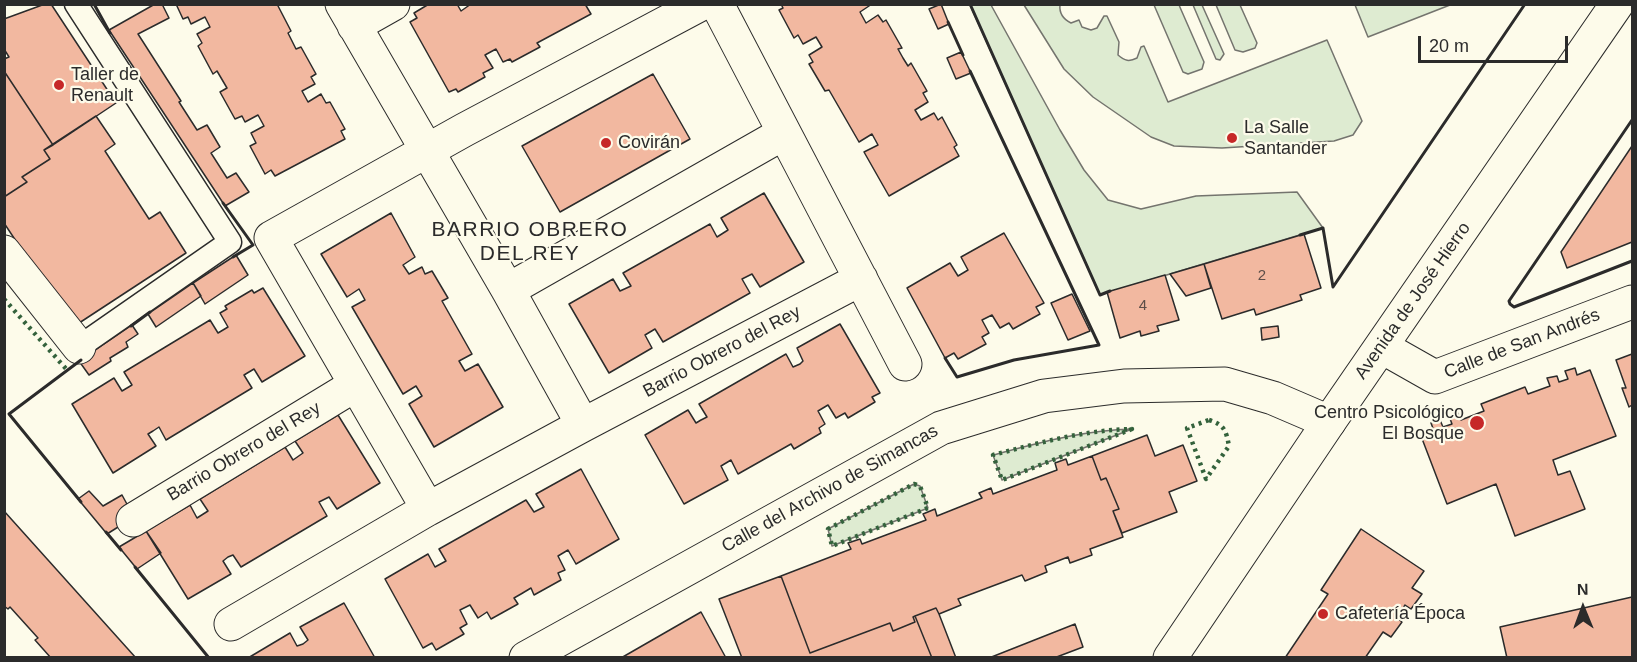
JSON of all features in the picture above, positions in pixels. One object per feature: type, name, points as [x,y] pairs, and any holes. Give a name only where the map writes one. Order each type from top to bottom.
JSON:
[{"type":"street","points":[[393,4],[348,15],[508,290],[583,425]]},
{"type":"street","points":[[428,509],[271,238],[426,150],[701,4]]},
{"type":"street","points":[[717,4],[905,364]]},
{"type":"street","name":"Avenida de José Hierro","points":[[1170,657],[1617,4]]},
{"type":"street","points":[[508,290],[784,133]]},
{"type":"street","points":[[4,252],[79,347]]},
{"type":"street","name":"Barrio Obrero del Rey","points":[[231,624],[428,509],[861,279]]},
{"type":"street","name":"Calle de San Andrés","points":[[1382,347],[1435,377],[1632,302]]},
{"type":"street","name":"Calle del Archivo de Simancas","points":[[526,657],[941,428],[1044,396],[1124,386],[1225,384],[1273,398],[1329,422]]},
{"type":"street","name":"Barrio Obrero del Rey","points":[[133,520],[355,385]]},
{"type":"lane","points":[[76,4],[230,242],[79,347]]},
{"type":"green space","points":[[970,5],[991,5],[1084,170],[1108,200],[1141,209],[1196,196],[1297,192],[1323,228],[1100,295]]},
{"type":"green space","points":[[1024,5],[1060,5],[1061,14],[1066,20],[1071,23],[1079,20],[1082,27],[1091,30],[1097,28],[1104,16],[1107,16],[1119,42],[1118,55],[1127,60],[1137,58],[1141,47],[1144,46],[1168,102],[1327,40],[1362,121],[1353,135],[1334,141],[1222,148],[1174,146],[1151,137],[1093,97],[1064,69]]},
{"type":"green space","points":[[1154,5],[1179,5],[1204,62],[1202,69],[1188,74],[1183,72]]},
{"type":"green space","points":[[1193,5],[1202,5],[1224,54],[1220,60],[1216,59]]},
{"type":"green space","points":[[1216,5],[1240,5],[1257,43],[1255,48],[1243,52],[1235,50]]},
{"type":"green space","points":[[1355,5],[1450,5],[1368,37]]},
{"type":"green space","points":[[1132,429],[1002,480],[993,455],[1079,435]]},
{"type":"green space","points":[[914,484],[920,486],[928,508],[832,546],[828,529]]},
{"type":"building","name":"Taller de Renault","points":[[45,4],[51,4],[116,103],[53,145],[4,71],[4,59],[9,57],[4,49],[4,19]]},
{"type":"building","points":[[155,4],[162,4],[169,18],[138,34],[197,130],[207,125],[220,147],[211,153],[227,178],[236,173],[249,192],[225,206],[109,30]]},
{"type":"building","points":[[176,4],[277,4],[291,31],[288,33],[296,49],[301,47],[316,74],[311,77],[315,84],[302,91],[308,102],[321,94],[326,103],[330,102],[345,129],[341,131],[345,139],[275,176],[271,170],[265,174],[250,146],[256,143],[251,133],[264,126],[258,115],[245,122],[242,116],[235,119],[220,92],[227,88],[217,71],[213,74],[198,46],[202,43],[197,34],[210,27],[205,17],[191,24],[188,17],[183,19]]},
{"type":"building","points":[[429,4],[457,4],[461,11],[471,4],[585,4],[591,14],[537,43],[540,47],[512,62],[510,59],[503,62],[496,49],[485,55],[493,68],[483,73],[485,77],[458,92],[456,89],[449,92],[410,22],[417,18],[414,13]]},
{"type":"building","points":[[781,4],[872,4],[860,12],[866,23],[878,15],[883,22],[886,20],[902,48],[898,49],[903,58],[908,66],[911,63],[927,91],[923,93],[928,102],[915,110],[921,120],[934,113],[938,120],[942,117],[957,145],[954,147],[959,156],[889,196],[864,152],[878,145],[872,134],[859,142],[829,90],[825,91],[809,64],[813,62],[809,55],[822,47],[816,37],[803,44],[798,35],[794,38],[779,10],[783,8]]},
{"type":"building","points":[[941,4],[949,24],[938,29],[929,9]]},
{"type":"building","points":[[961,52],[971,73],[956,79],[947,58]]},
{"type":"building","points":[[4,71],[53,145],[44,150],[50,159],[22,177],[27,182],[4,197]]},
{"type":"building","name":"Covirán","points":[[653,74],[690,139],[560,212],[522,146]]},
{"type":"building","points":[[96,116],[115,144],[105,151],[149,219],[160,212],[186,253],[73,327],[4,223],[4,197],[27,182],[22,177],[50,159],[44,150]]},
{"type":"building","points":[[1632,146],[1632,242],[1567,268],[1561,252]]},
{"type":"building","points":[[764,193],[804,262],[760,287],[752,274],[742,279],[750,293],[663,342],[655,329],[645,335],[652,348],[609,373],[569,304],[613,279],[620,291],[631,286],[623,273],[710,224],[717,237],[728,230],[721,218]]},
{"type":"building","points":[[391,213],[415,257],[403,265],[409,274],[422,267],[425,274],[432,271],[448,298],[442,301],[472,354],[459,361],[465,371],[478,364],[503,407],[434,447],[409,404],[422,396],[416,386],[403,394],[352,307],[365,300],[359,289],[347,297],[321,254]]},
{"type":"building","points":[[1004,233],[1044,303],[1036,307],[1040,314],[1013,329],[1009,323],[1000,328],[992,315],[982,320],[989,333],[982,337],[986,344],[958,359],[954,353],[945,358],[907,288],[950,263],[958,276],[968,270],[961,257]]},
{"type":"building","points":[[1304,234],[1321,288],[1300,295],[1302,300],[1256,315],[1254,309],[1222,319],[1204,264]]},
{"type":"building","points":[[236,255],[248,275],[205,304],[193,283]]},
{"type":"building","points":[[1204,264],[1211,288],[1186,296],[1170,274]]},
{"type":"building","points":[[1165,275],[1179,320],[1157,326],[1159,331],[1141,336],[1140,331],[1120,338],[1107,292]]},
{"type":"building","points":[[193,283],[201,296],[156,327],[148,314]]},
{"type":"building","points":[[263,288],[305,356],[262,382],[254,369],[244,375],[252,388],[166,440],[159,427],[148,434],[156,446],[113,473],[72,404],[114,378],[122,391],[132,385],[124,372],[210,320],[218,333],[228,327],[220,313],[227,309],[225,306],[252,290],[254,293]]},
{"type":"building","points":[[1072,294],[1090,331],[1068,340],[1051,303]]},
{"type":"building","points":[[840,324],[880,393],[872,397],[875,402],[848,418],[845,413],[836,418],[828,405],[818,411],[825,424],[819,428],[821,433],[794,449],[791,444],[738,474],[731,460],[721,466],[728,480],[684,504],[645,435],[688,410],[696,423],[707,417],[699,404],[786,354],[793,367],[800,364],[803,361],[797,348]]},
{"type":"building","points":[[132,325],[138,334],[126,342],[128,347],[89,375],[79,361]]},
{"type":"building","points":[[1278,326],[1279,337],[1262,340],[1261,328]]},
{"type":"building","points":[[1632,354],[1632,405],[1629,407],[1622,388],[1626,388],[1616,360]]},
{"type":"building","points":[[1575,368],[1577,375],[1590,370],[1616,436],[1553,460],[1558,475],[1570,471],[1585,509],[1515,536],[1496,484],[1447,504],[1421,436],[1434,431],[1431,423],[1440,420],[1443,427],[1452,424],[1449,416],[1458,413],[1461,420],[1484,411],[1481,404],[1525,387],[1528,394],[1550,386],[1547,378],[1557,376],[1559,382],[1568,379],[1565,371]]},
{"type":"building","points":[[338,415],[380,483],[337,509],[329,497],[319,502],[327,516],[241,567],[233,555],[228,557],[223,561],[231,574],[188,599],[146,531],[190,505],[197,518],[208,511],[200,499],[285,447],[293,460],[303,453],[295,441]]},
{"type":"building","points":[[1147,435],[1155,456],[1183,445],[1197,481],[1169,492],[1177,512],[1122,533],[1113,511],[1119,509],[1106,478],[1101,480],[1092,456]]},
{"type":"building","points":[[1092,456],[1101,480],[1106,478],[1119,509],[1113,511],[1123,537],[1090,549],[1092,555],[1070,563],[1068,557],[1045,566],[1047,572],[1025,581],[1022,575],[958,599],[961,605],[939,614],[936,608],[913,617],[915,622],[893,631],[890,623],[810,653],[781,576],[851,549],[848,543],[860,539],[862,544],[926,520],[923,514],[935,509],[937,516],[982,498],[979,493],[991,488],[993,494],[1057,470],[1055,463],[1066,459],[1068,465]]},
{"type":"building","points":[[581,469],[619,539],[576,564],[568,550],[558,556],[565,570],[558,573],[561,580],[534,595],[531,588],[514,598],[518,604],[491,619],[487,612],[478,618],[470,605],[460,610],[467,624],[460,628],[464,634],[436,650],[432,643],[423,648],[385,579],[428,554],[435,567],[446,561],[439,549],[526,500],[534,512],[544,507],[536,494]]},
{"type":"building","points":[[89,491],[103,506],[122,495],[134,517],[107,534],[78,499]]},
{"type":"building","points":[[4,511],[136,658],[51,658],[35,640],[38,638],[10,607],[8,609],[4,606]]},
{"type":"building","points":[[1361,529],[1424,571],[1412,588],[1422,594],[1411,609],[1405,605],[1397,618],[1402,622],[1391,637],[1383,632],[1365,658],[1285,658],[1328,594],[1321,590]]},
{"type":"building","points":[[146,531],[161,553],[137,569],[119,547]]},
{"type":"building","points":[[781,576],[810,653],[890,623],[893,631],[915,622],[913,617],[915,616],[932,658],[742,658],[719,599]]},
{"type":"building","points":[[1632,597],[1632,658],[1507,658],[1500,627]]},
{"type":"building","points":[[344,603],[375,658],[248,658],[290,633],[297,646],[303,644],[308,640],[300,627]]},
{"type":"building","points":[[936,608],[956,658],[932,658],[915,616]]},
{"type":"building","points":[[701,612],[726,658],[621,658]]},
{"type":"building","points":[[1075,624],[1083,647],[1054,658],[989,658]]},
{"type":"hedge","points":[[4,299],[68,371]]},
{"type":"hedge","points":[[1209,420],[1224,429],[1229,446],[1206,479],[1187,428],[1209,420]]},
{"type":"hedge","points":[[1132,429],[1002,480],[993,455],[1079,435],[1132,429]]},
{"type":"hedge","points":[[914,484],[920,486],[928,508],[832,546],[828,529],[914,484]]},
{"type":"wall","points":[[94,4],[110,33]]},
{"type":"wall","points":[[970,4],[1100,295],[1110,291]]},
{"type":"wall","points":[[1300,235],[1323,228],[1333,287],[1525,4]]},
{"type":"wall","points":[[948,22],[963,55]]},
{"type":"wall","points":[[945,358],[957,377],[1014,360],[1099,345],[970,71]]},
{"type":"wall","points":[[1632,120],[1509,301],[1510,304],[1514,307],[1632,261]]},
{"type":"wall","points":[[223,203],[253,245],[233,257]]},
{"type":"wall","points":[[131,326],[150,312]]},
{"type":"wall","points":[[81,360],[9,414],[81,502]]},
{"type":"wall","points":[[106,532],[121,550]]},
{"type":"wall","points":[[135,567],[209,658]]},
{"type":"place","name":"Taller de Renault","points":[[59,85]]},
{"type":"place","name":"La Salle Santander","points":[[1232,138]]},
{"type":"place","name":"Covirán","points":[[606,143]]},
{"type":"place","name":"Centro Psicológico El Bosque","points":[[1477,423]]},
{"type":"place","name":"Cafetería Época","points":[[1323,614]]},
{"type":"district","name":"BARRIO OBRERO DEL REY","points":[[530,242]]}]
